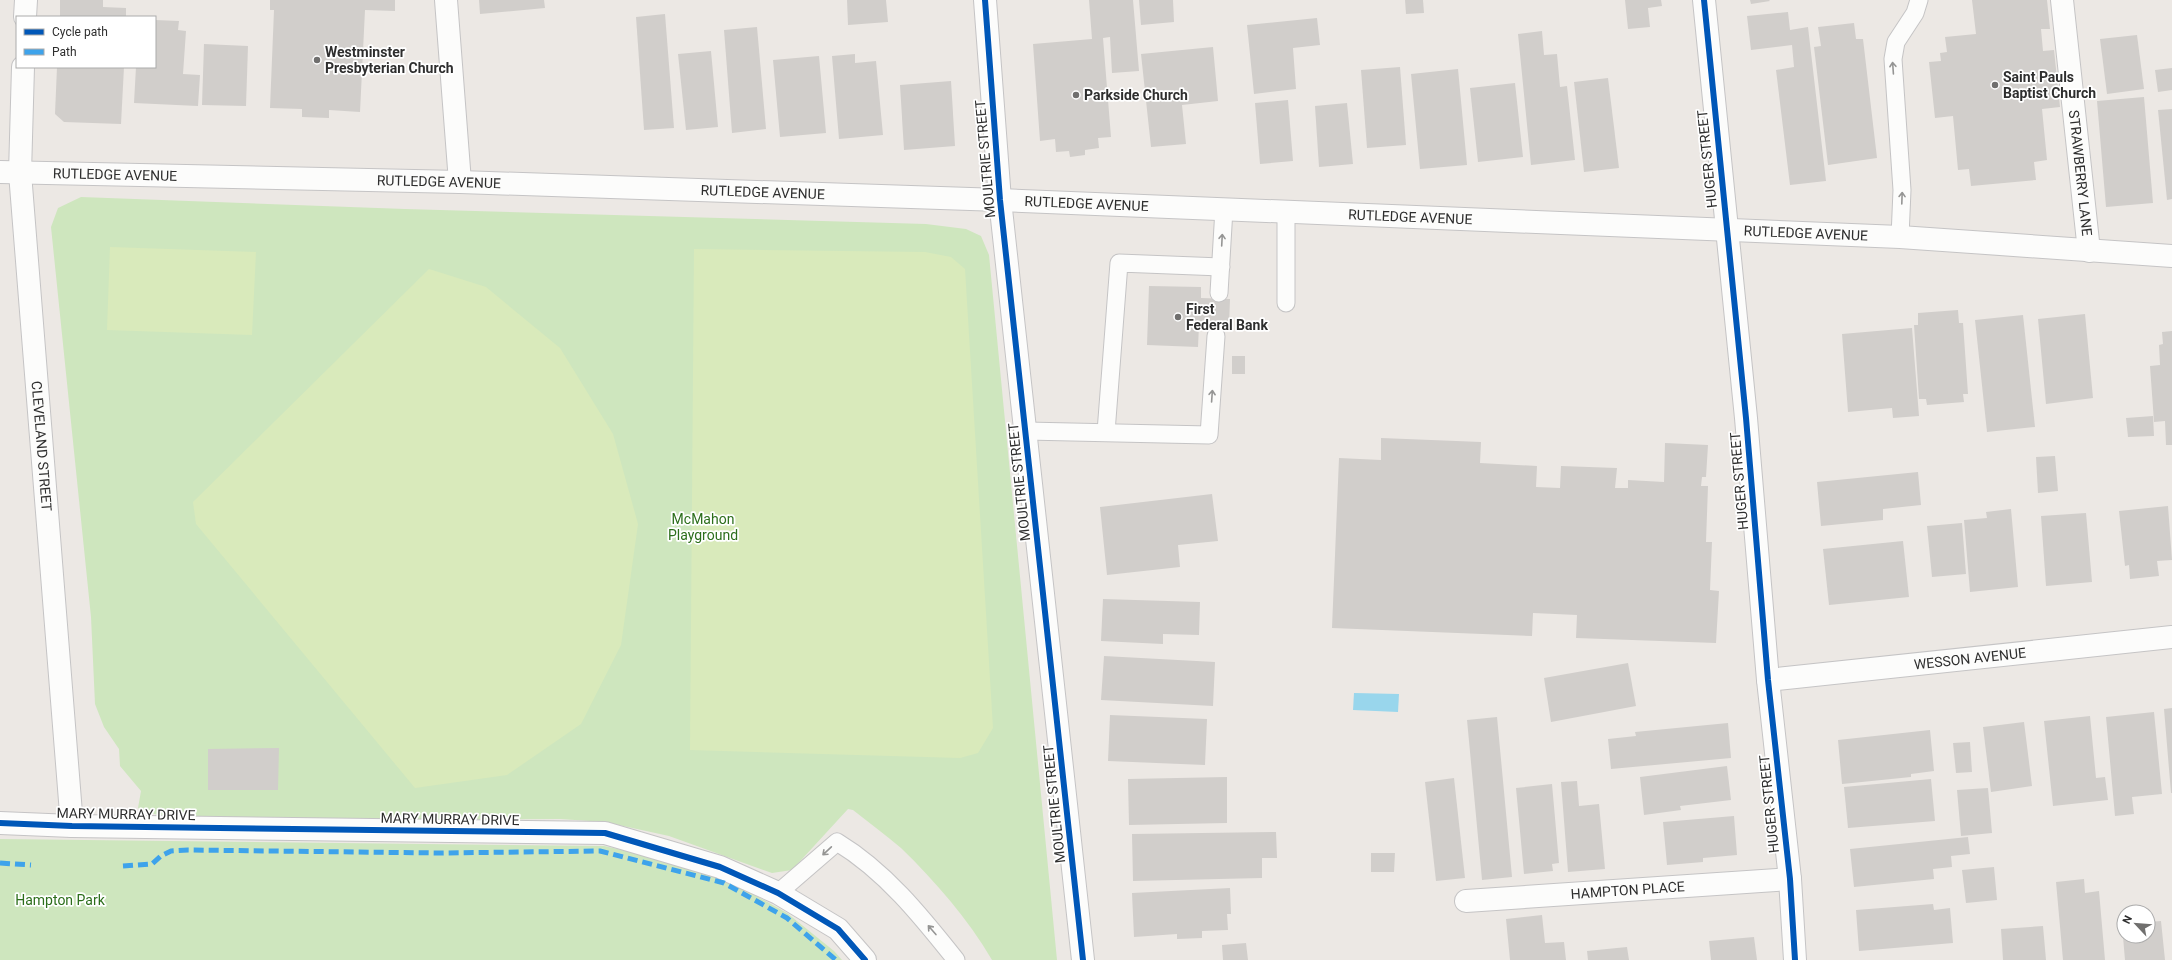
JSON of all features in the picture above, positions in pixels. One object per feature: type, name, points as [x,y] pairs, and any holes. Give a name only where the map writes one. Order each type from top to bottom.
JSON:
[{"type":"street","points":[[25,16],[26,0]]},
{"type":"street","points":[[446,0],[460,182]]},
{"type":"street","name":"MOULTRIE STREET","points":[[985,0],[1000,200],[1083,960]]},
{"type":"street","name":"HUGER STREET","points":[[1704,0],[1746,426],[1768,680],[1790,879],[1795,960]]},
{"type":"street","name":"STRAWBERRY LANE","points":[[2062,0],[2089,251]]},
{"type":"street","name":"CLEVELAND STREET","points":[[23,68],[10,172],[72,826]]},
{"type":"street","name":"RUTLEDGE AVENUE","points":[[10,172],[460,182],[1286,211],[1900,237],[2172,256]]},
{"type":"street","name":"WESSON AVENUE","points":[[1768,680],[2172,637]]},
{"type":"street","name":"MARY MURRAY DRIVE","points":[[0,823],[72,826],[605,833],[720,866],[778,893],[838,929],[865,960]]},
{"type":"street","name":"HAMPTON PLACE","points":[[1466,901],[1790,879]]},
{"type":"lane","points":[[1900,237],[1902,190],[1893,59],[1896,42],[1915,13],[1919,0]]},
{"type":"lane","points":[[1219,293],[1224,209]]},
{"type":"lane","points":[[1286,211],[1286,303]]},
{"type":"lane","points":[[1106,432],[1119,263],[1221,267]]},
{"type":"lane","points":[[1026,431],[1209,435],[1216,336]]},
{"type":"lane","points":[[778,893],[837,842],[855,853],[896,888],[956,960]]},
{"type":"green space","name":"McMahon Playground","points":[[81,197],[405,209],[926,224],[966,229],[981,236],[989,255],[1057,960],[992,960],[962,915],[926,874],[895,843],[853,810],[848,809],[792,870],[772,873],[669,836],[605,822],[560,819],[341,820],[163,817],[138,808],[141,791],[120,766],[119,749],[104,727],[95,704],[91,617],[51,227],[58,208]]},
{"type":"green space","points":[[110,247],[256,252],[252,335],[107,330]]},
{"type":"green space","points":[[694,249],[925,252],[951,257],[965,269],[993,728],[978,753],[960,758],[690,750]]},
{"type":"green space","points":[[429,269],[486,287],[560,348],[613,434],[638,524],[621,645],[581,724],[507,775],[415,788],[196,524],[193,502]]},
{"type":"green space","name":"Hampton Park","points":[[0,839],[604,846],[668,860],[724,878],[787,913],[834,951],[842,960],[0,960]]},
{"type":"water","points":[[1354,693],[1399,694],[1398,712],[1353,710]]},
{"type":"building","points":[[60,0],[103,0],[103,7],[126,8],[126,16],[60,16]]},
{"type":"building","name":"Westminster Presbyterian Church","points":[[270,0],[395,0],[395,11],[365,10],[360,112],[329,110],[329,118],[302,117],[302,109],[270,108],[274,10],[270,10]]},
{"type":"building","points":[[479,0],[544,0],[545,8],[480,14]]},
{"type":"building","points":[[847,0],[886,0],[888,22],[848,25]]},
{"type":"building","points":[[1089,0],[1133,0],[1139,71],[1112,73],[1110,37],[1103,38],[1111,137],[1098,138],[1099,148],[1085,150],[1085,155],[1070,157],[1069,151],[1056,152],[1055,139],[1040,141],[1033,44],[1092,39]]},
{"type":"building","points":[[1139,0],[1173,0],[1174,22],[1141,25]]},
{"type":"building","points":[[1405,0],[1423,0],[1424,13],[1406,14]]},
{"type":"building","points":[[1625,0],[1661,0],[1662,6],[1648,8],[1650,27],[1628,29]]},
{"type":"building","points":[[1750,0],[1769,0],[1770,1],[1751,4]]},
{"type":"building","name":"Saint Pauls Baptist Church","points":[[1972,0],[2047,0],[2050,29],[2041,29],[2043,51],[2054,50],[2060,107],[2042,109],[2047,160],[2034,162],[2036,180],[1971,186],[1969,169],[1958,170],[1953,116],[1935,118],[1929,62],[1941,61],[1940,53],[1947,52],[1945,37],[1976,34]]},
{"type":"building","points":[[1788,12],[1790,30],[1808,27],[1826,181],[1790,185],[1776,70],[1794,67],[1792,45],[1751,50],[1747,16]]},
{"type":"building","points":[[665,14],[674,128],[644,130],[636,17]]},
{"type":"building","points":[[1317,18],[1320,45],[1293,48],[1296,89],[1254,94],[1247,25]]},
{"type":"building","points":[[156,20],[179,21],[178,30],[186,31],[183,74],[200,75],[198,106],[134,103],[136,68],[156,68]]},
{"type":"building","points":[[1854,23],[1856,39],[1863,39],[1877,158],[1828,165],[1814,47],[1821,46],[1818,27]]},
{"type":"building","points":[[757,27],[766,129],[732,133],[724,30]]},
{"type":"building","points":[[1542,31],[1544,55],[1557,54],[1560,87],[1567,86],[1575,160],[1531,165],[1518,34]]},
{"type":"building","points":[[2137,35],[2144,89],[2107,94],[2100,39]]},
{"type":"building","points":[[204,44],[248,46],[246,106],[202,105]]},
{"type":"building","points":[[1213,47],[1218,101],[1182,105],[1186,144],[1151,147],[1141,54]]},
{"type":"building","points":[[711,51],[718,127],[686,130],[678,54]]},
{"type":"building","points":[[855,54],[855,63],[876,61],[883,135],[839,139],[832,56]]},
{"type":"building","points":[[819,56],[826,133],[780,137],[773,60]]},
{"type":"building","points":[[1400,67],[1406,145],[1367,148],[1361,70]]},
{"type":"building","points":[[57,68],[124,68],[121,124],[64,122],[55,114]]},
{"type":"building","points":[[2172,68],[2172,90],[2158,92],[2155,70]]},
{"type":"building","points":[[1458,69],[1467,165],[1420,169],[1411,74]]},
{"type":"building","points":[[1608,78],[1619,168],[1584,172],[1574,82]]},
{"type":"building","points":[[951,81],[955,146],[904,150],[900,85]]},
{"type":"building","points":[[1515,83],[1523,157],[1478,162],[1470,88]]},
{"type":"building","points":[[2144,97],[2153,203],[2106,207],[2097,101]]},
{"type":"building","points":[[1288,100],[1293,161],[1260,164],[1255,103]]},
{"type":"building","points":[[1347,103],[1353,164],[1319,167],[1315,106]]},
{"type":"building","points":[[2172,109],[2172,199],[2167,200],[2158,110]]},
{"type":"building","points":[[1149,286],[1201,287],[1201,298],[1230,299],[1229,326],[1199,325],[1198,347],[1147,345]]},
{"type":"building","points":[[1958,310],[1959,323],[1963,323],[1968,394],[1963,394],[1964,402],[1927,405],[1926,399],[1919,399],[1914,325],[1918,325],[1918,313]]},
{"type":"building","points":[[2085,314],[2093,398],[2046,404],[2038,319]]},
{"type":"building","points":[[2023,315],[2035,427],[1987,432],[1975,320]]},
{"type":"building","points":[[1912,328],[1919,416],[1893,418],[1892,408],[1848,412],[1842,334]]},
{"type":"building","points":[[2172,331],[2172,445],[2166,445],[2165,421],[2154,422],[2150,366],[2160,365],[2159,345],[2163,344],[2162,332]]},
{"type":"building","points":[[1232,356],[1245,356],[1245,374],[1232,374]]},
{"type":"building","points":[[2153,416],[2154,436],[2128,437],[2126,418]]},
{"type":"building","points":[[1381,438],[1481,442],[1480,463],[1537,466],[1536,487],[1560,488],[1561,466],[1617,468],[1615,488],[1628,488],[1628,480],[1664,482],[1665,443],[1708,445],[1706,477],[1702,477],[1701,486],[1708,486],[1706,542],[1712,542],[1710,590],[1719,591],[1716,643],[1576,638],[1577,615],[1533,613],[1532,636],[1332,628],[1339,458],[1381,460]]},
{"type":"building","points":[[2055,456],[2058,491],[2038,493],[2036,457]]},
{"type":"building","points":[[1918,472],[1921,505],[1883,509],[1883,520],[1821,526],[1817,482]]},
{"type":"building","points":[[1212,494],[1218,541],[1178,545],[1180,567],[1107,575],[1100,507]]},
{"type":"building","points":[[2168,506],[2172,560],[2157,561],[2159,576],[2130,579],[2129,565],[2125,566],[2119,511]]},
{"type":"building","points":[[2011,509],[2018,587],[1970,592],[1964,520],[1987,518],[1986,512]]},
{"type":"building","points":[[2086,513],[2092,582],[2046,586],[2041,516]]},
{"type":"building","points":[[1962,523],[1966,574],[1932,577],[1927,526]]},
{"type":"building","points":[[1903,541],[1909,597],[1829,605],[1823,549]]},
{"type":"building","points":[[1103,599],[1200,602],[1199,635],[1163,634],[1163,644],[1101,641]]},
{"type":"building","points":[[1104,656],[1215,662],[1213,706],[1101,700]]},
{"type":"building","points":[[1628,663],[1636,706],[1551,722],[1544,678]]},
{"type":"building","points":[[2172,708],[2172,793],[2171,793],[2164,709]]},
{"type":"building","points":[[2154,712],[2162,794],[2132,797],[2134,814],[2115,816],[2106,717]]},
{"type":"building","points":[[1110,715],[1207,719],[1205,765],[1108,761]]},
{"type":"building","points":[[2090,716],[2096,778],[2105,777],[2108,800],[2053,806],[2044,721]]},
{"type":"building","points":[[1497,717],[1512,877],[1482,880],[1467,720]]},
{"type":"building","points":[[2024,722],[2032,786],[1991,792],[1983,727]]},
{"type":"building","points":[[1728,723],[1731,758],[1611,769],[1608,739],[1636,736],[1635,732]]},
{"type":"building","points":[[1930,730],[1934,771],[1911,774],[1911,777],[1842,784],[1838,740]]},
{"type":"building","points":[[1970,742],[1972,772],[1956,773],[1953,743]]},
{"type":"building","points":[[279,748],[278,790],[208,790],[208,749]]},
{"type":"building","points":[[1727,766],[1731,800],[1680,806],[1681,810],[1644,815],[1640,777]]},
{"type":"building","points":[[1227,777],[1227,823],[1129,825],[1128,779]]},
{"type":"building","points":[[1454,778],[1465,878],[1436,881],[1425,782]]},
{"type":"building","points":[[1931,779],[1935,821],[1848,828],[1844,787]]},
{"type":"building","points":[[1577,781],[1579,806],[1599,804],[1605,869],[1568,872],[1561,782]]},
{"type":"building","points":[[1552,784],[1559,863],[1552,864],[1553,871],[1524,874],[1516,788]]},
{"type":"building","points":[[1988,788],[1992,833],[1961,836],[1957,790]]},
{"type":"building","points":[[1734,816],[1737,855],[1703,858],[1703,862],[1667,865],[1663,822]]},
{"type":"building","points":[[1276,832],[1277,858],[1262,858],[1262,878],[1133,881],[1132,834]]},
{"type":"building","points":[[1968,837],[1970,854],[1951,856],[1952,867],[1933,869],[1934,879],[1854,887],[1850,849]]},
{"type":"building","points":[[1371,853],[1395,853],[1394,872],[1371,872]]},
{"type":"building","points":[[1994,867],[1997,900],[1966,903],[1962,870]]},
{"type":"building","points":[[2084,879],[2085,893],[2099,891],[2105,960],[2063,960],[2056,882]]},
{"type":"building","points":[[1230,888],[1231,914],[1227,914],[1228,930],[1202,931],[1202,938],[1177,939],[1177,934],[1134,937],[1132,893]]},
{"type":"building","points":[[1933,904],[1934,910],[1950,908],[1953,943],[1859,951],[1856,910]]},
{"type":"building","points":[[1542,915],[1545,943],[1564,942],[1566,960],[1510,960],[1506,919]]},
{"type":"building","points":[[2156,921],[2161,921],[2165,960],[2125,960],[2124,944],[2156,944]]},
{"type":"building","points":[[2043,926],[2046,960],[2003,960],[2001,929]]},
{"type":"building","points":[[1754,937],[1757,960],[1711,960],[1709,941]]},
{"type":"building","points":[[1246,943],[1248,960],[1223,960],[1222,945]]},
{"type":"building","points":[[1627,947],[1629,960],[1588,960],[1587,951]]},
{"type":"marked path","points":[[123,866],[152,864],[161,856],[171,851],[188,850],[441,853],[600,851],[724,883],[787,918],[836,960]]},
{"type":"marked path","points":[[0,863],[31,865]]},
{"type":"cycle path","points":[[985,0],[1000,200],[1083,960]]},
{"type":"cycle path","points":[[1704,0],[1746,418],[1768,680],[1790,879],[1795,960]]},
{"type":"cycle path","points":[[0,823],[72,826],[605,833],[720,867],[778,893],[838,929],[865,960]]},
{"type":"place","name":"Westminster Presbyterian Church","points":[[317,60]]},
{"type":"place","name":"Saint Pauls Baptist Church","points":[[1995,85]]},
{"type":"place","name":"Parkside Church","points":[[1076,95]]},
{"type":"place","name":"First Federal Bank","points":[[1178,317]]}]
